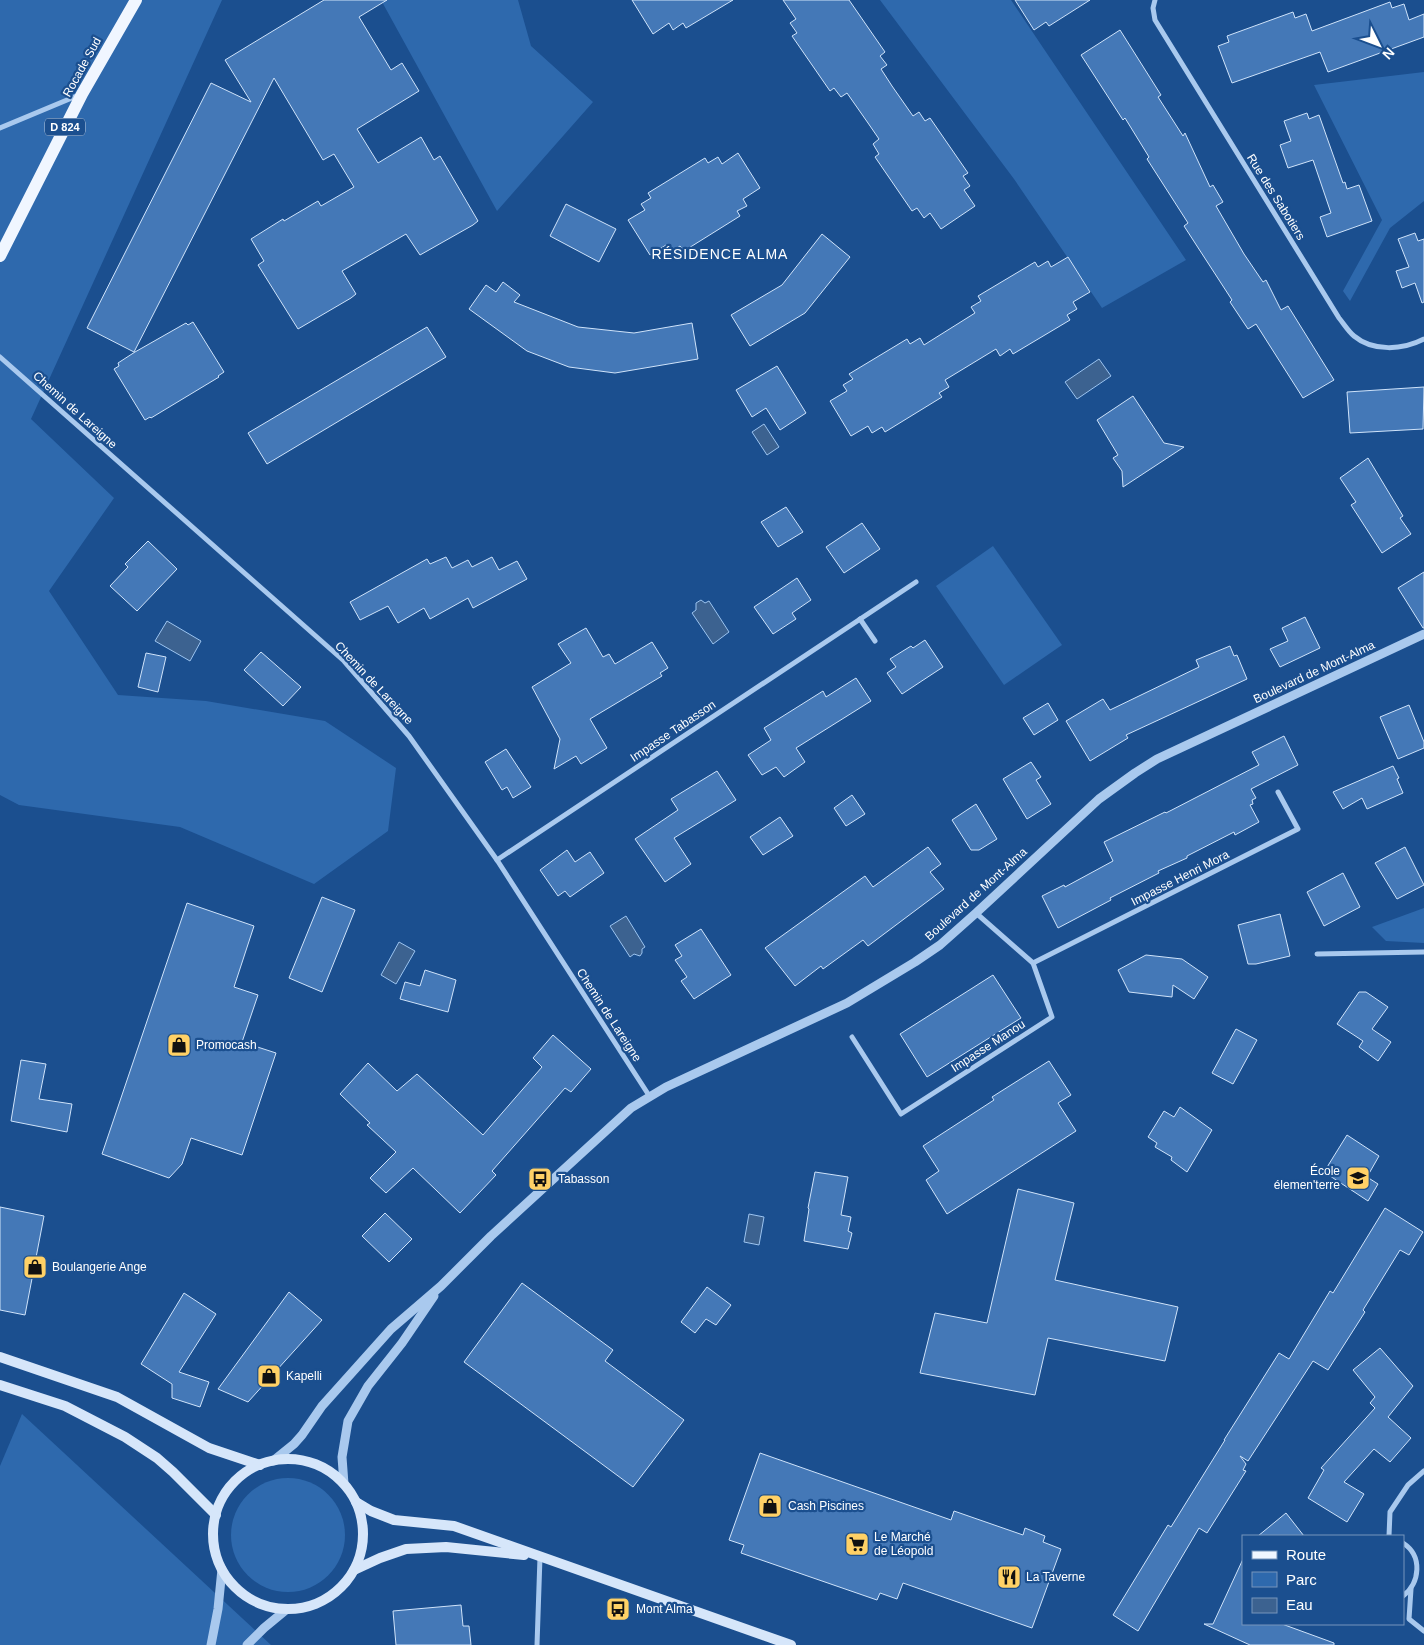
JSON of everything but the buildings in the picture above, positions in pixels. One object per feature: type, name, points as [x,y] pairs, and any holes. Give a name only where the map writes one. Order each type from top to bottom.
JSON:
[{"type":"main road","name":"Rocade Sud","points":[[0,256],[82,94],[136,0]]},
{"type":"main road","points":[[0,1356],[117,1397],[209,1448],[260,1465]]},
{"type":"main road","points":[[0,1385],[65,1406],[125,1437],[157,1458],[216,1515]]},
{"type":"main road","points":[[299,1460],[324,1468],[344,1484],[356,1502],[363,1524],[362,1548],[354,1570],[342,1586],[326,1599],[308,1607],[287,1609],[268,1606],[249,1598],[233,1586],[222,1569],[215,1552],[213,1533],[216,1515],[225,1494],[241,1477],[260,1465],[274,1461],[299,1460]]},
{"type":"main road","points":[[356,1502],[394,1520],[454,1526],[791,1645]]},
{"type":"main road","points":[[354,1570],[406,1549],[446,1548],[540,1557]]},
{"type":"street","name":"Rue des Sabotiers","points":[[1155,0],[1153,8],[1155,20],[1339,318],[1354,336],[1375,347],[1397,347],[1424,339]]},
{"type":"street","points":[[0,128],[82,94]]},
{"type":"street","name":"Chemin de Lareigne","points":[[0,357],[344,661],[409,736],[497,860],[650,1096]]},
{"type":"street","name":"Impasse Tabasson","points":[[497,860],[916,582]]},
{"type":"street","points":[[860,619],[875,642]]},
{"type":"street","name":"Boulevard de Mont-Alma","points":[[274,1461],[302,1435],[322,1406],[391,1329],[441,1286],[491,1236],[631,1108],[666,1086],[847,1003],[916,962],[940,945],[976,913],[1099,799],[1157,759],[1424,634]]},
{"type":"street","name":"Impasse Henri Mora","points":[[1033,963],[1298,829],[1278,792]]},
{"type":"street","name":"Impasse Manou","points":[[852,1037],[901,1114],[1052,1016],[1033,963],[976,913]]},
{"type":"street","points":[[1316,954],[1424,952]]},
{"type":"street","name":"Boulevard de Mont-Alma","points":[[344,1484],[342,1457],[348,1422],[368,1386],[402,1343],[441,1286]]},
{"type":"street","points":[[1389,1535],[1390,1512],[1408,1485],[1424,1471]]},
{"type":"street","points":[[1404,1544],[1417,1561],[1418,1571],[1411,1589],[1404,1595]]},
{"type":"street","points":[[537,1645],[540,1557]]},
{"type":"street","points":[[211,1645],[218,1609],[222,1569]]},
{"type":"street","points":[[1411,1589],[1408,1619],[1424,1631]]},
{"type":"street","points":[[247,1645],[287,1609]]},
{"type":"green space","points":[[0,0],[222,0],[31,419],[114,498],[49,591],[118,695],[206,701],[325,721],[396,768],[388,831],[314,884],[180,827],[19,805],[0,795]]},
{"type":"green space","points":[[381,0],[518,0],[531,46],[593,102],[497,211]]},
{"type":"green space","points":[[880,0],[1011,0],[1186,260],[1102,308],[1014,179]]},
{"type":"green space","points":[[1424,72],[1424,201],[1390,228],[1350,301],[1343,291],[1382,220],[1314,85]]},
{"type":"green space","points":[[993,546],[1062,645],[1004,685],[936,586]]},
{"type":"green space","points":[[1424,908],[1424,943],[1386,941],[1372,927]]},
{"type":"green space","points":[[22,1414],[271,1645],[0,1645],[0,1466]]},
{"type":"green space","points":[[288,1478],[310,1482],[328,1495],[341,1513],[345,1535],[341,1557],[328,1575],[310,1588],[288,1592],[266,1588],[248,1575],[235,1557],[231,1535],[235,1513],[248,1495],[266,1482]]},
{"type":"water","points":[[1099,359],[1111,376],[1077,399],[1065,382]]},
{"type":"water","points":[[764,424],[779,447],[767,455],[752,432]]},
{"type":"water","points":[[701,600],[705,603],[709,601],[729,632],[713,644],[692,613],[696,610],[696,603]]},
{"type":"water","points":[[167,621],[201,641],[190,661],[155,641]]},
{"type":"water","points":[[626,916],[645,947],[642,949],[640,956],[634,954],[630,957],[610,926]]},
{"type":"water","points":[[399,942],[415,951],[396,984],[381,975]]},
{"type":"water","points":[[749,1214],[764,1217],[759,1245],[744,1242]]},
{"type":"place","name":"Promocash","points":[[179,1045]]},
{"type":"place","name":"École élemen'terre","points":[[1358,1178]]},
{"type":"place","name":"Tabasson","points":[[540,1179]]},
{"type":"place","name":"Boulangerie Ange","points":[[35,1267]]},
{"type":"place","name":"Kapelli","points":[[269,1376]]},
{"type":"place","name":"Cash Piscines","points":[[770,1506]]},
{"type":"place","name":"Le Marché de Léopold","points":[[857,1544]]},
{"type":"place","name":"La Taverne","points":[[1009,1577]]},
{"type":"place","name":"Mont Alma","points":[[618,1609]]},
{"type":"district","name":"RÉSIDENCE ALMA","points":[[720,254]]}]
